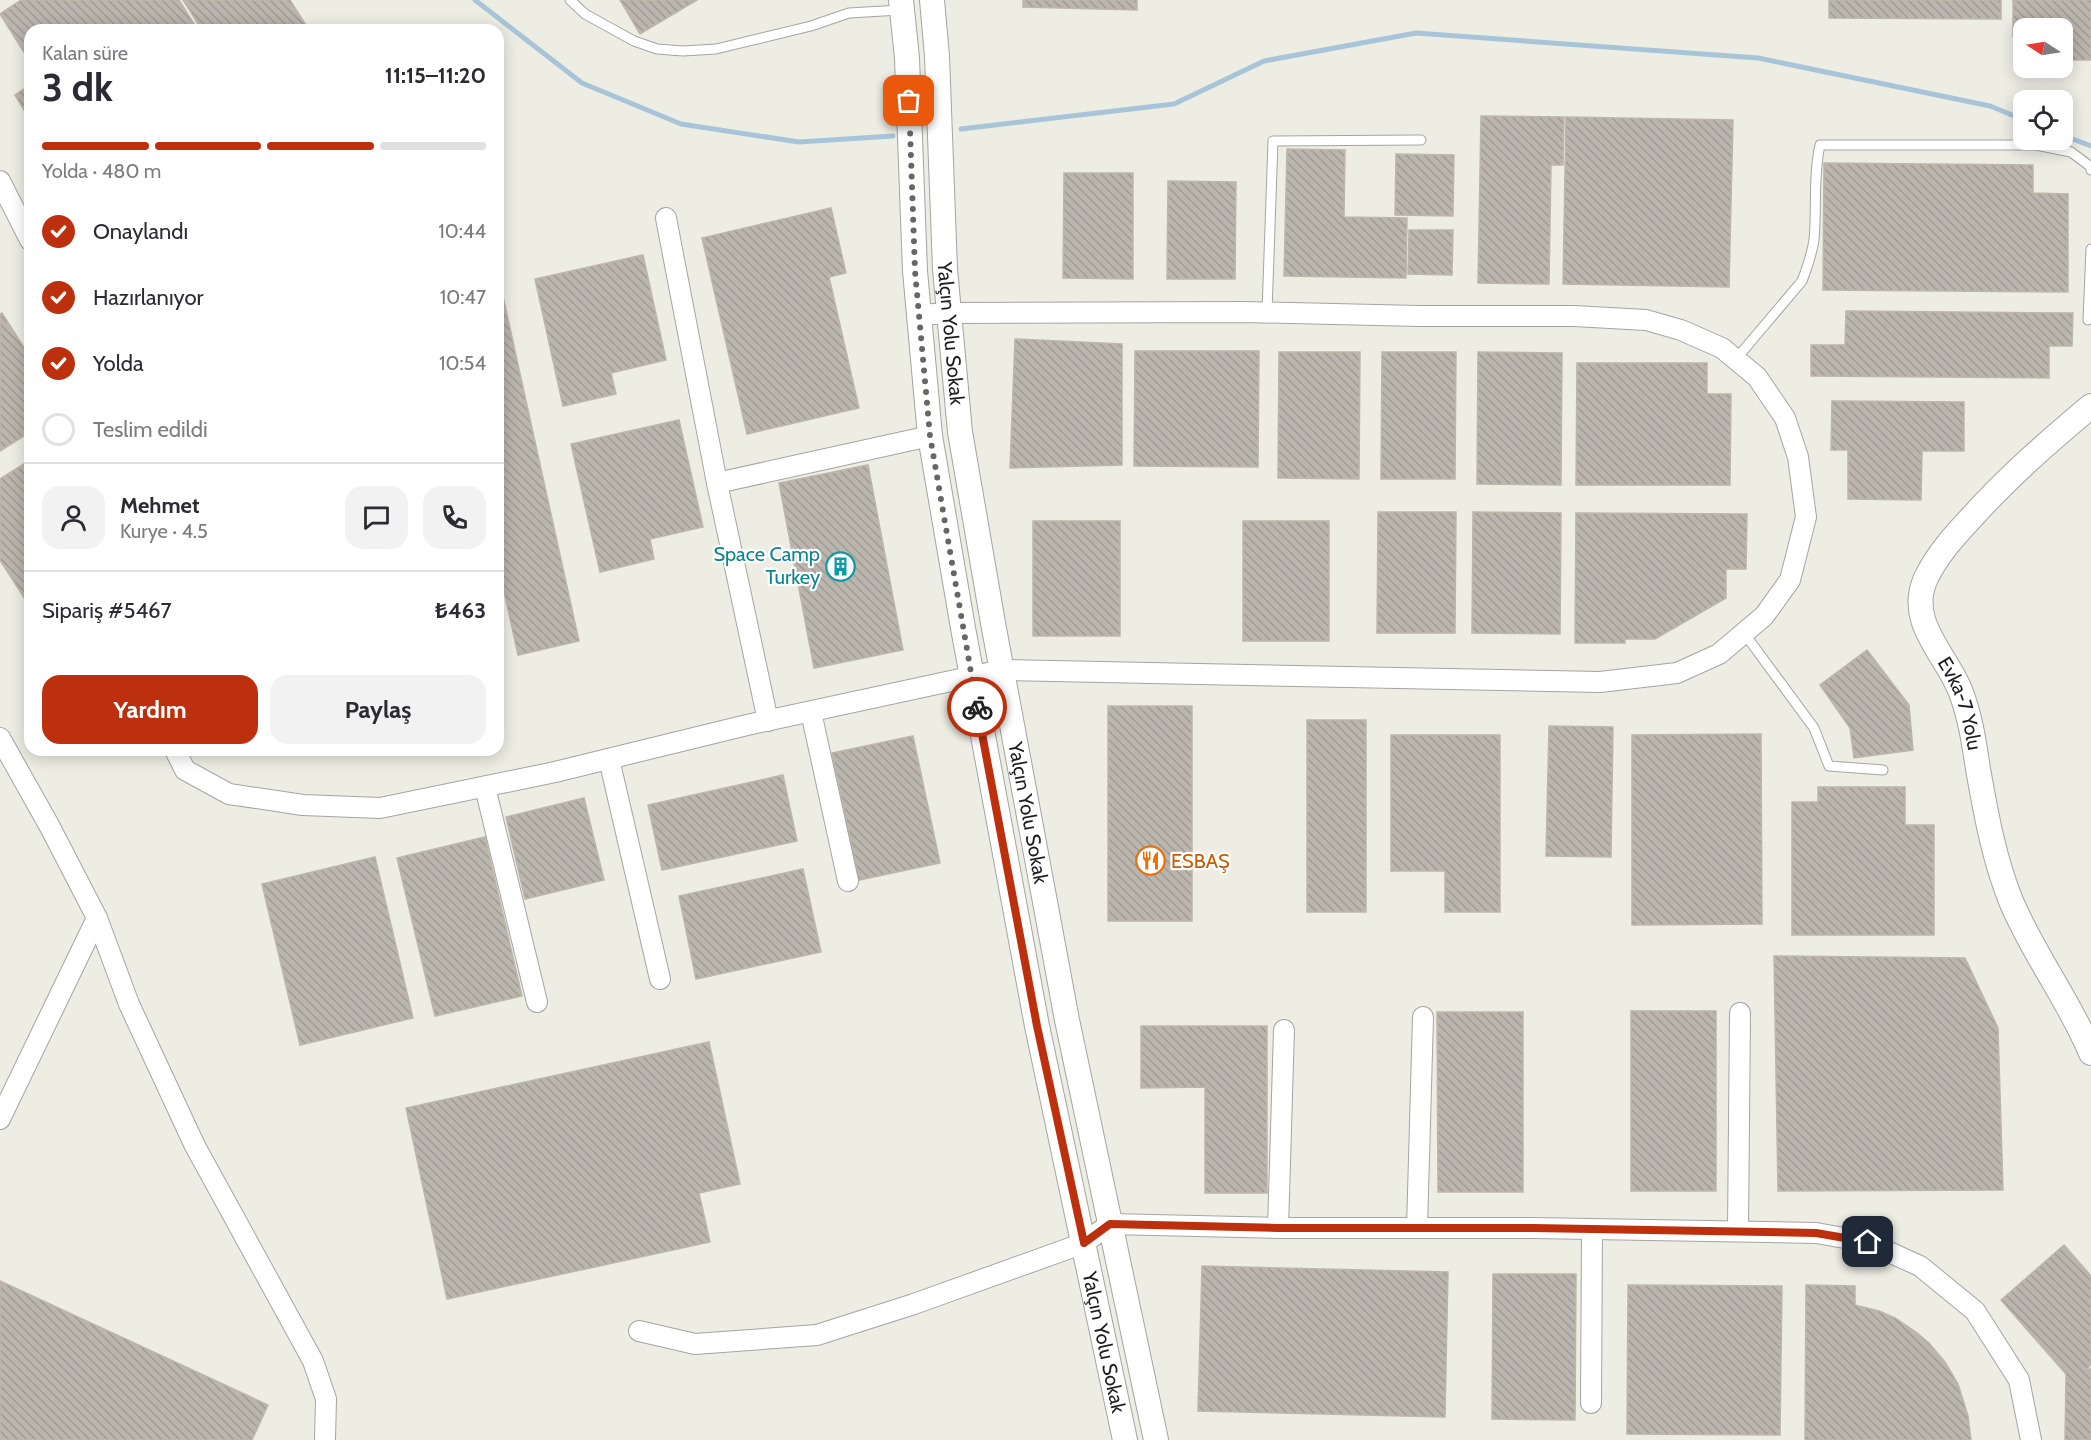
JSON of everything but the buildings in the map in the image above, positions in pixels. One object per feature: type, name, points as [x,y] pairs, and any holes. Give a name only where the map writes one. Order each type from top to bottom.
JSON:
[{"type":"street","name":"Yalçın Yolu Sokak","points":[[932,0],[937,56],[945,269],[960,432],[1067,1020],[1156,1440]]},
{"type":"street","name":"Yalçın Yolu Sokak","points":[[902,5],[907,58],[915,271],[930,436],[1037,1026],[1125,1440]]},
{"type":"street","points":[[0,181],[24,228]]},
{"type":"street","points":[[666,218],[717,483],[768,721]]},
{"type":"street","points":[[178,756],[185,770],[229,794],[303,805],[380,808],[485,787],[811,711],[1002,670],[1600,682],[1677,673],[1719,654],[1764,616],[1790,580],[1806,517],[1798,457],[1785,418],[1757,377],[1736,359],[1722,348],[1681,330],[1647,320],[1574,316],[1419,316],[1267,312],[919,315]]},
{"type":"street","name":"Evka-7 Yolu","points":[[2091,406],[2033,454],[1948,543],[1926,579],[1921,595],[1921,614],[1925,629],[1959,689],[1969,716],[1990,829],[2012,902],[2069,1007],[2091,1053]]},
{"type":"street","points":[[717,483],[930,436]]},
{"type":"street","points":[[811,711],[848,881]]},
{"type":"street","points":[[0,738],[97,918],[129,1004],[195,1146],[313,1361],[326,1399],[325,1440]]},
{"type":"street","points":[[609,759],[660,980]]},
{"type":"street","points":[[485,787],[537,1002]]},
{"type":"street","points":[[0,1119],[97,918]]},
{"type":"street","points":[[1738,1231],[1740,1013]]},
{"type":"street","points":[[1417,1228],[1423,1017]]},
{"type":"street","points":[[1278,1228],[1284,1030]]},
{"type":"street","points":[[639,1331],[695,1344],[817,1335],[914,1304],[1084,1243],[1110,1224],[1278,1228],[1592,1229],[1816,1233],[1868,1242],[1920,1266],[1975,1311],[2019,1380],[2031,1440]]},
{"type":"street","points":[[1591,1403],[1592,1229]]},
{"type":"lane","points":[[570,0],[585,14],[634,42],[657,49],[683,51],[716,49],[811,26],[849,13],[902,5]]},
{"type":"lane","points":[[1267,312],[1273,141],[1421,140]]},
{"type":"lane","points":[[1736,359],[1802,281],[1814,242],[1817,162],[1820,145],[2036,145],[2071,152],[2091,167],[2091,170]]},
{"type":"lane","points":[[2088,320],[2091,249]]},
{"type":"lane","points":[[1744,633],[1814,728],[1829,766],[1883,770]]},
{"type":"waterway","points":[[475,0],[582,83],[681,124],[799,142],[893,136]]},
{"type":"waterway","points":[[961,129],[1174,104],[1264,61],[1416,33],[1758,58],[1990,106],[2013,115]]},
{"type":"waterway","points":[[2073,139],[2091,146]]},
{"type":"way so far","points":[[909,101],[915,271],[930,436],[977,707]]},
{"type":"place","name":"Space Camp Turkey","points":[[841,566]]},
{"type":"place","name":"ESBAŞ","points":[[1150,861]]},
{"type":"route","points":[[977,707],[1037,1026],[1084,1243],[1110,1224],[1278,1228],[1533,1228],[1816,1233],[1868,1242]]}]
